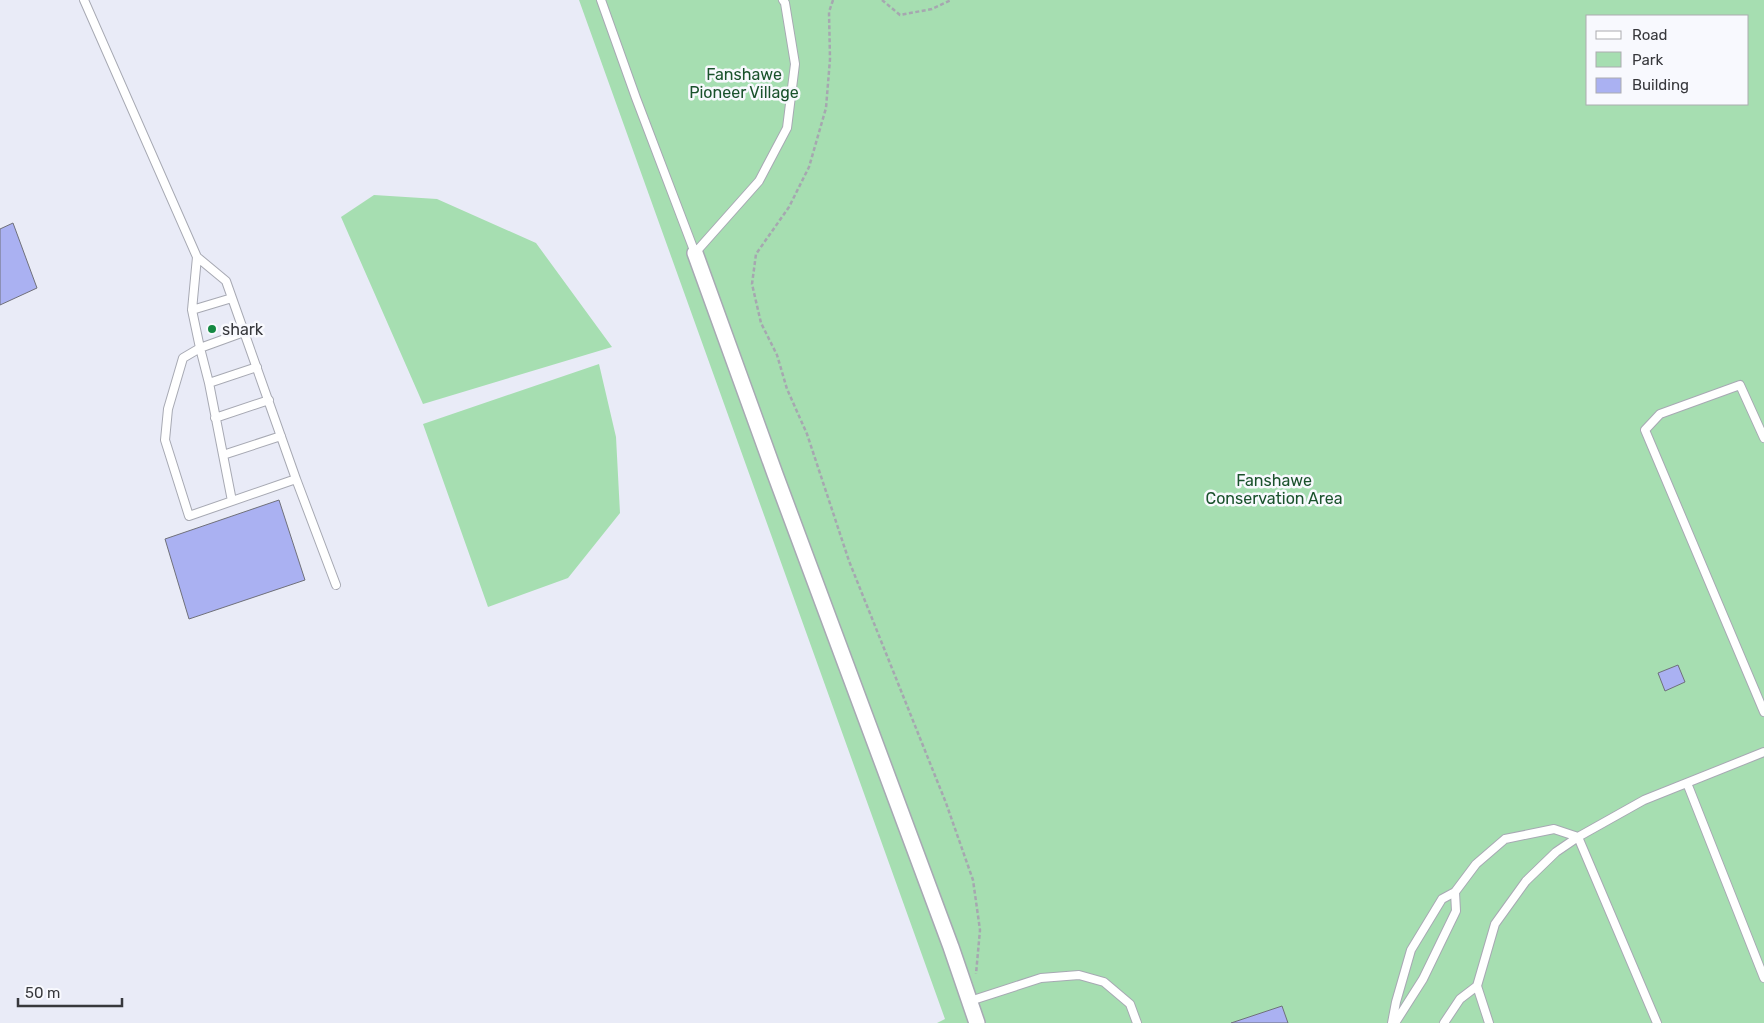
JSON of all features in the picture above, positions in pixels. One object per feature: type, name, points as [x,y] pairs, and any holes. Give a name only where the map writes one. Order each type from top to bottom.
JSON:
[{"type":"street","points":[[695,253],[774,474],[977,1023]]},
{"type":"lane","points":[[84,0],[198,256],[226,281],[296,479],[336,585]]},
{"type":"lane","points":[[601,0],[639,107],[695,253],[759,181],[787,128],[794,64],[786,1]]},
{"type":"lane","points":[[198,256],[192,310],[209,383],[232,501]]},
{"type":"lane","points":[[192,310],[232,298]]},
{"type":"lane","points":[[244,332],[200,348],[183,358],[168,409],[165,440],[189,516],[296,479]]},
{"type":"lane","points":[[209,383],[257,367]]},
{"type":"lane","points":[[1764,438],[1740,385],[1660,414],[1645,430],[1764,712]]},
{"type":"lane","points":[[215,418],[269,400]]},
{"type":"lane","points":[[223,455],[281,436]]},
{"type":"lane","points":[[1489,1023],[1477,986],[1495,924],[1526,881],[1556,852],[1578,837],[1644,800],[1764,752]]},
{"type":"lane","points":[[1688,783],[1764,978]]},
{"type":"lane","points":[[1393,1023],[1396,1002],[1411,950],[1442,899],[1455,892],[1476,864],[1505,839],[1554,829],[1578,837],[1657,1023]]},
{"type":"lane","points":[[1393,1023],[1423,979],[1456,910],[1455,892]]},
{"type":"lane","points":[[970,1001],[1041,978],[1079,974],[1104,982],[1130,1004],[1137,1023]]},
{"type":"lane","points":[[1444,1023],[1460,999],[1477,986]]},
{"type":"path","points":[[833,0],[830,12],[830,59],[826,108],[809,167],[789,207],[756,254],[752,284],[761,323],[777,355],[787,390],[807,434],[849,560],[946,803],[973,880],[980,930],[976,973],[970,1001]]},
{"type":"path","points":[[882,0],[900,15],[932,9],[951,0]]},
{"type":"green space","name":"Fanshawe Conservation Area","points":[[579,0],[1764,0],[1764,1023],[937,1023],[945,1019]]},
{"type":"green space","points":[[374,195],[437,199],[536,243],[612,347],[423,404],[341,217]]},
{"type":"green space","points":[[599,364],[616,437],[620,513],[568,578],[488,607],[423,424]]},
{"type":"building","points":[[13,223],[37,288],[0,305],[0,229]]},
{"type":"building","points":[[279,500],[305,580],[189,619],[165,539]]},
{"type":"building","points":[[1678,665],[1685,682],[1665,691],[1658,673]]},
{"type":"building","points":[[1282,1006],[1288,1023],[1231,1023]]},
{"type":"place","name":"shark","points":[[212,329]]},
{"type":"park label","name":"Fanshawe Pioneer Village","points":[[744,83]]}]
